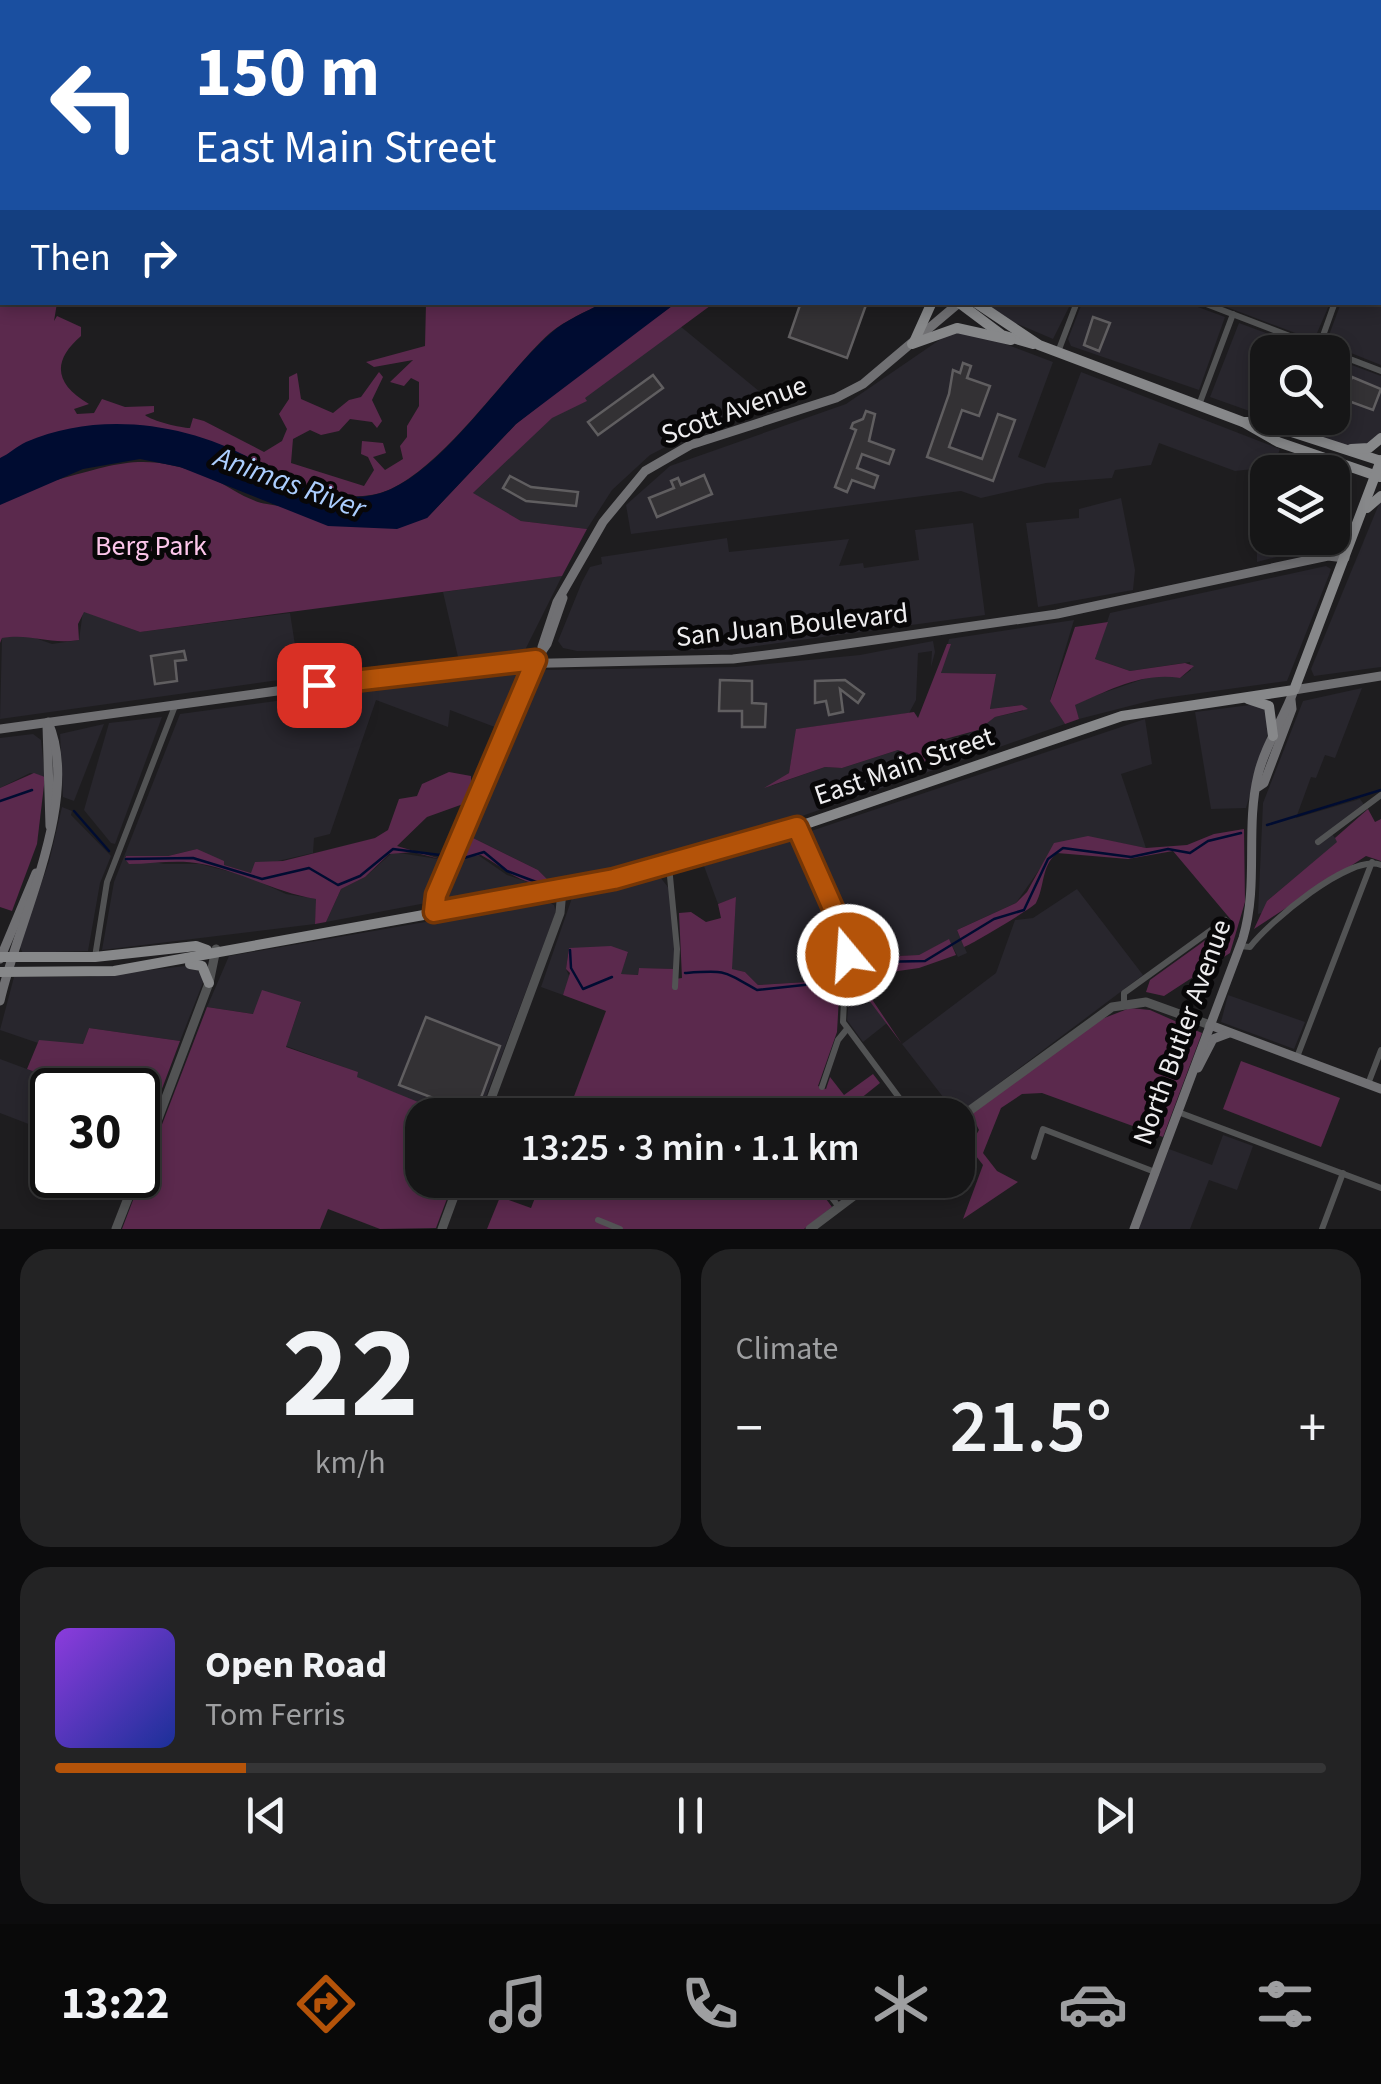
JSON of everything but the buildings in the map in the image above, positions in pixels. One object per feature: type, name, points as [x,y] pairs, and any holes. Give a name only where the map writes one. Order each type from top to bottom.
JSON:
[{"type":"main road","points":[[912,344],[931,305]]},
{"type":"main road","name":"Scott Avenue","points":[[434,912],[436,895],[536,660],[564,605],[563,598],[614,504],[653,465],[690,446],[836,398],[864,384],[957,305]]},
{"type":"main road","points":[[962,305],[1011,340]]},
{"type":"main road","points":[[979,305],[1039,345]]},
{"type":"main road","points":[[912,344],[961,328],[1039,345],[1244,422],[1261,422],[1325,446],[1381,461],[1292,695]]},
{"type":"main road","points":[[1244,422],[1258,434],[1378,476]]},
{"type":"main road","points":[[1325,446],[1360,450],[1381,438]]},
{"type":"main road","points":[[1362,512],[1381,496]]},
{"type":"main road","name":"San Juan Boulevard","points":[[0,729],[466,665],[536,660],[733,659],[798,651],[1056,614],[1328,556],[1345,558]]},
{"type":"main road","name":"East Main Street","points":[[3,972],[114,971],[198,958],[212,950],[562,890],[668,866],[797,827],[1122,716],[1237,698],[1292,695],[1381,676]]},
{"type":"main road","name":"North Butler Avenue","points":[[1134,1229],[1240,946],[1253,897],[1256,780],[1292,695]]},
{"type":"main road","name":"North Butler Avenue","points":[[1258,788],[1264,783],[1292,709],[1292,695]]},
{"type":"main road","points":[[1237,698],[1269,706],[1273,736]]},
{"type":"main road","points":[[0,1001],[2,957],[57,816],[54,737],[48,722]]},
{"type":"main road","name":"East Main Street","points":[[2,957],[96,958],[196,946],[212,950]]},
{"type":"main road","points":[[96,958],[97,972]]},
{"type":"main road","points":[[114,971],[196,964],[204,968],[208,983]]},
{"type":"main road","points":[[1210,1025],[1381,1089]]},
{"type":"main road","points":[[1193,1074],[1214,1039],[1230,1032]]},
{"type":"street","points":[[1058,352],[1075,305]]},
{"type":"street","points":[[1209,305],[1288,335]]},
{"type":"street","points":[[1324,335],[1335,305]]},
{"type":"street","points":[[1198,405],[1233,314]]},
{"type":"street","points":[[1350,359],[1381,371]]},
{"type":"street","points":[[96,958],[108,882],[176,704]]},
{"type":"street","points":[[1318,842],[1381,794]]},
{"type":"street","points":[[797,827],[846,938],[842,1018],[899,1098]]},
{"type":"street","points":[[1240,946],[1250,948],[1265,926],[1321,887],[1372,862],[1381,865]]},
{"type":"street","points":[[1297,1057],[1372,862]]},
{"type":"street","points":[[668,866],[678,949],[675,987]]},
{"type":"street","points":[[491,1098],[560,913],[562,890]]},
{"type":"street","points":[[1129,1003],[1124,993],[1225,920]]},
{"type":"street","points":[[160,1112],[208,983],[212,950]]},
{"type":"street","points":[[1129,1003],[1135,986]]},
{"type":"street","points":[[975,1106],[1090,1018],[1129,1003],[1210,1025]]},
{"type":"street","points":[[822,1087],[838,1040],[847,1029]]},
{"type":"street","points":[[1368,1084],[1381,1050]]},
{"type":"street","points":[[1178,1112],[1381,1188]]},
{"type":"street","points":[[1034,1157],[1043,1129],[1154,1172]]},
{"type":"street","points":[[1322,1229],[1343,1174]]},
{"type":"street","points":[[116,1229],[128,1198]]},
{"type":"street","points":[[442,1229],[453,1198]]},
{"type":"street","points":[[831,1198],[838,1208]]},
{"type":"street","points":[[810,1229],[852,1198]]},
{"type":"street","points":[[598,1220],[620,1229]]},
{"type":"shaded area","points":[[988,305],[1070,305],[1053,339],[1013,322]]},
{"type":"shaded area","points":[[1081,305],[1192,305],[1225,317],[1199,390],[1071,346],[1068,339]]},
{"type":"shaded area","points":[[1221,305],[1329,305],[1316,335],[1301,335]]},
{"type":"shaded area","points":[[1340,305],[1381,305],[1381,365],[1350,353],[1350,335],[1329,335]]},
{"type":"shaded area","points":[[1239,323],[1271,335],[1250,335],[1250,411],[1210,397]]},
{"type":"shaded area","points":[[680,326],[777,406],[685,437],[650,455],[612,490],[587,529],[521,521],[472,494],[552,417],[586,401],[584,398]]},
{"type":"shaded area","points":[[951,332],[979,334],[1053,362],[1018,457],[1045,468],[1081,372],[1280,449],[1278,455],[1250,455],[1250,469],[1235,471],[1159,443],[1151,465],[1115,470],[1112,478],[1046,483],[981,498],[961,491],[631,534],[626,505],[670,466],[846,404]]},
{"type":"shaded area","points":[[1350,364],[1381,376],[1381,434],[1366,446],[1345,445],[1317,435],[1350,435]]},
{"type":"shaded area","points":[[1121,498],[1135,570],[1133,590],[1038,607],[1026,523],[1079,518],[1079,509]]},
{"type":"shaded area","points":[[1381,499],[1381,667],[1314,676],[1311,669]]},
{"type":"shaded area","points":[[973,523],[985,615],[727,650],[577,651],[563,648],[558,641],[582,582],[590,567],[602,564],[601,557],[727,538],[729,552],[849,539],[839,566],[863,563],[864,568],[919,560],[915,530]]},
{"type":"shaded area","points":[[1257,555],[1284,555],[1257,562]]},
{"type":"shaded area","points":[[1326,566],[1331,569],[1329,575],[1287,681],[1157,699],[1079,719],[1074,705],[1094,696],[1158,674],[1180,678],[1191,670],[1190,662],[1130,671],[1095,659],[1110,613]]},
{"type":"shaded area","points":[[562,576],[525,650],[458,657],[443,592]]},
{"type":"shaded area","points":[[83,611],[140,632],[290,613],[300,677],[0,719],[2,638],[24,634],[52,644],[79,640]]},
{"type":"shaded area","points":[[1074,620],[1050,700],[1065,724],[762,830],[569,880],[551,883],[538,870],[467,835],[540,670],[736,667],[860,655],[933,641],[931,667],[932,651],[918,653],[916,700],[909,713],[797,729],[789,773],[771,786],[825,767],[842,768],[898,750],[925,760],[923,752],[938,741],[965,736],[995,717],[1023,711],[1022,705],[990,709],[995,674],[941,673],[949,639]]},
{"type":"shaded area","points":[[523,672],[500,729],[450,710],[448,727],[376,700],[330,834],[314,838],[313,853],[265,864],[251,873],[223,865],[197,849],[168,856],[125,856],[164,864],[200,864],[247,876],[286,894],[317,899],[315,924],[102,950],[114,882],[180,714],[474,674]]},
{"type":"shaded area","points":[[1362,688],[1335,758],[1325,755],[1316,778],[1311,777],[1296,818],[1360,799],[1365,806],[1332,834],[1338,842],[1267,901],[1265,912],[1258,914],[1263,803],[1303,701]]},
{"type":"shaded area","points":[[1258,704],[1268,710],[1269,730],[1246,808],[1211,809],[1195,712]]},
{"type":"shaded area","points":[[162,717],[115,844],[111,843],[84,810],[109,723]]},
{"type":"shaded area","points":[[1145,719],[1152,764],[1121,774],[1146,848],[1104,840],[1055,847],[1016,903],[957,930],[967,953],[958,957],[949,940],[919,955],[853,958],[850,937],[808,832]]},
{"type":"shaded area","points":[[104,724],[74,801],[63,797],[60,734]]},
{"type":"shaded area","points":[[33,734],[41,740],[45,777],[30,773],[0,788],[0,738]]},
{"type":"shaded area","points":[[62,807],[72,811],[71,815],[111,856],[100,883],[88,951],[23,953],[19,946],[49,862]]},
{"type":"shaded area","points":[[796,839],[842,942],[840,980],[758,985],[745,972],[731,969],[736,898],[718,904],[704,866]]},
{"type":"shaded area","points":[[393,852],[444,860],[426,903],[326,922],[341,889],[365,877]]},
{"type":"shaded area","points":[[478,855],[507,875],[536,885],[444,900],[458,858]]},
{"type":"shaded area","points":[[660,877],[671,891],[676,969],[639,968],[638,975],[620,974],[628,953],[569,948],[566,969],[570,978],[563,995],[541,987],[572,898]]},
{"type":"shaded area","points":[[1077,889],[1143,975],[975,1101],[975,1098],[944,1098],[902,1044],[996,973],[1015,920],[1033,918]]},
{"type":"shaded area","points":[[546,901],[554,905],[556,912],[485,1098],[405,1098],[370,1085],[356,1077],[357,1072],[286,1046],[301,1003],[253,1014],[207,1007],[229,956]]},
{"type":"shaded area","points":[[194,965],[204,980],[180,1041],[89,1028],[83,1044],[38,1043],[0,1030],[14,977],[89,977]]},
{"type":"shaded area","points":[[856,982],[887,1023],[863,1042],[847,1020],[850,988]]},
{"type":"shaded area","points":[[1228,995],[1305,1022],[1294,1049],[1221,1022]]},
{"type":"shaded area","points":[[0,1059],[30,1070],[30,1125],[0,1113]]},
{"type":"shaded area","points":[[1223,1135],[1253,1146],[1237,1190],[1209,1180],[1190,1229],[1138,1229],[1169,1149],[1212,1165]]},
{"type":"green space","name":"Berg Park","points":[[0,305],[57,305],[54,321],[57,316],[81,327],[81,336],[65,354],[61,371],[69,388],[89,404],[74,409],[77,414],[94,413],[102,399],[125,407],[154,406],[154,412],[145,415],[186,428],[190,428],[193,418],[204,421],[264,452],[282,441],[287,429],[279,414],[289,399],[289,377],[297,373],[301,399],[333,413],[349,400],[361,397],[379,372],[383,377],[372,400],[382,421],[377,428],[372,422],[350,419],[339,431],[321,435],[310,430],[293,439],[291,463],[364,486],[374,470],[368,457],[361,454],[362,441],[383,443],[386,453],[373,457],[385,470],[403,459],[400,446],[419,406],[419,382],[411,378],[404,386],[390,382],[413,360],[374,367],[366,362],[425,346],[426,305],[599,305],[550,333],[466,426],[418,472],[371,495],[322,491],[223,447],[171,430],[144,426],[89,427],[36,441],[57,480],[116,465],[150,462],[211,478],[260,502],[306,510],[427,518],[516,424],[602,356],[673,305],[711,305],[585,398],[587,401],[552,418],[473,493],[521,521],[587,529],[562,576],[140,632],[84,612],[78,624],[79,640],[13,637],[2,638],[0,643]]},
{"type":"green space","points":[[1108,622],[1095,659],[1130,671],[1185,663],[1194,666],[1180,678],[1139,680],[1075,705],[1079,719],[1065,724],[1050,701],[1075,627]]},
{"type":"green space","points":[[947,644],[951,644],[941,673],[996,674],[990,709],[1022,705],[1028,709],[995,717],[978,730],[938,741],[923,752],[926,762],[898,750],[842,768],[825,767],[764,788],[789,773],[796,729],[914,712],[918,718]]},
{"type":"green space","points":[[449,772],[471,776],[471,796],[466,803],[427,817],[397,846],[444,860],[413,852],[389,854],[365,877],[341,889],[326,922],[315,924],[316,899],[231,872],[193,863],[129,864],[125,859],[197,849],[224,861],[224,865],[251,873],[255,862],[283,861],[375,838],[388,830],[399,799],[417,796],[422,784]]},
{"type":"green space","points":[[34,773],[45,777],[37,844],[12,911],[0,907],[0,788]]},
{"type":"green space","points":[[1368,809],[1375,822],[1381,819],[1381,861],[1366,856],[1254,929],[1267,901],[1337,842],[1335,838]]},
{"type":"green space","points":[[1244,829],[1245,902],[1230,953],[1164,996],[1146,992],[1150,980],[1232,921],[1173,851],[1128,859],[1057,853],[1048,864],[1033,906],[964,947],[957,930],[1016,903],[1027,892],[1054,843],[1088,836],[1146,848],[1187,845],[1214,834]]},
{"type":"green space","points":[[467,835],[538,870],[551,883],[522,880],[481,855],[458,858]]},
{"type":"green space","points":[[736,897],[732,969],[745,972],[758,985],[840,980],[837,1032],[818,1086],[826,1089],[830,1077],[844,1095],[873,1074],[880,1083],[861,1098],[573,1098],[606,1011],[563,995],[570,973],[566,969],[569,948],[611,946],[628,952],[621,974],[638,975],[639,968],[676,969],[675,979],[682,978],[679,913],[691,912],[706,922],[721,918],[718,904]]},
{"type":"green space","points":[[949,939],[956,955],[919,968],[857,977],[902,1044],[856,983],[850,988],[853,958],[919,955]]},
{"type":"green space","points":[[262,990],[301,1002],[286,1047],[358,1072],[357,1077],[408,1098],[405,1098],[405,1198],[447,1198],[436,1228],[380,1229],[328,1209],[320,1229],[122,1229],[134,1198],[160,1198],[160,1130],[207,1007],[253,1014]]},
{"type":"green space","points":[[1130,1008],[1150,1010],[1202,1033],[1163,1137],[1042,1093],[1022,1094],[1001,1108],[983,1153],[997,1171],[1018,1182],[963,1219],[971,1198],[975,1198],[983,1165],[975,1155],[979,1130],[975,1111],[1094,1022]]},
{"type":"green space","points":[[89,1028],[180,1041],[160,1094],[160,1068],[27,1069],[39,1040],[83,1044]]},
{"type":"green space","points":[[1241,1061],[1340,1098],[1321,1147],[1223,1109]]},
{"type":"green space","points":[[500,1198],[531,1208],[535,1198],[825,1198],[832,1207],[804,1229],[487,1229]]},
{"type":"water","name":"Animas River","points":[[599,305],[673,305],[516,424],[427,518],[397,529],[328,526],[180,467],[140,459],[83,469],[0,505],[0,458],[53,432],[111,424],[198,436],[310,488],[341,496],[373,495],[397,486],[445,449],[532,351],[569,320]]},
{"type":"waterway","points":[[0,801],[32,790]]},
{"type":"waterway","points":[[1267,825],[1381,790]]},
{"type":"waterway","points":[[74,811],[109,851]]},
{"type":"waterway","points":[[848,977],[877,962],[925,961],[994,919],[1024,910],[1048,859],[1063,848],[1131,857],[1168,849],[1190,853],[1208,841],[1241,833]]},
{"type":"waterway","points":[[126,859],[193,858],[262,879],[309,868],[338,885],[360,876],[393,849],[440,855]]},
{"type":"waterway","points":[[464,858],[484,852],[507,871],[539,883]]},
{"type":"waterway","points":[[570,950],[571,968],[583,989],[612,977]]},
{"type":"waterway","points":[[685,973],[723,973],[757,990],[841,981]]},
{"type":"route","points":[[319,685],[466,665],[536,660],[436,895],[434,912],[614,879],[797,827],[844,933],[848,955]]}]
